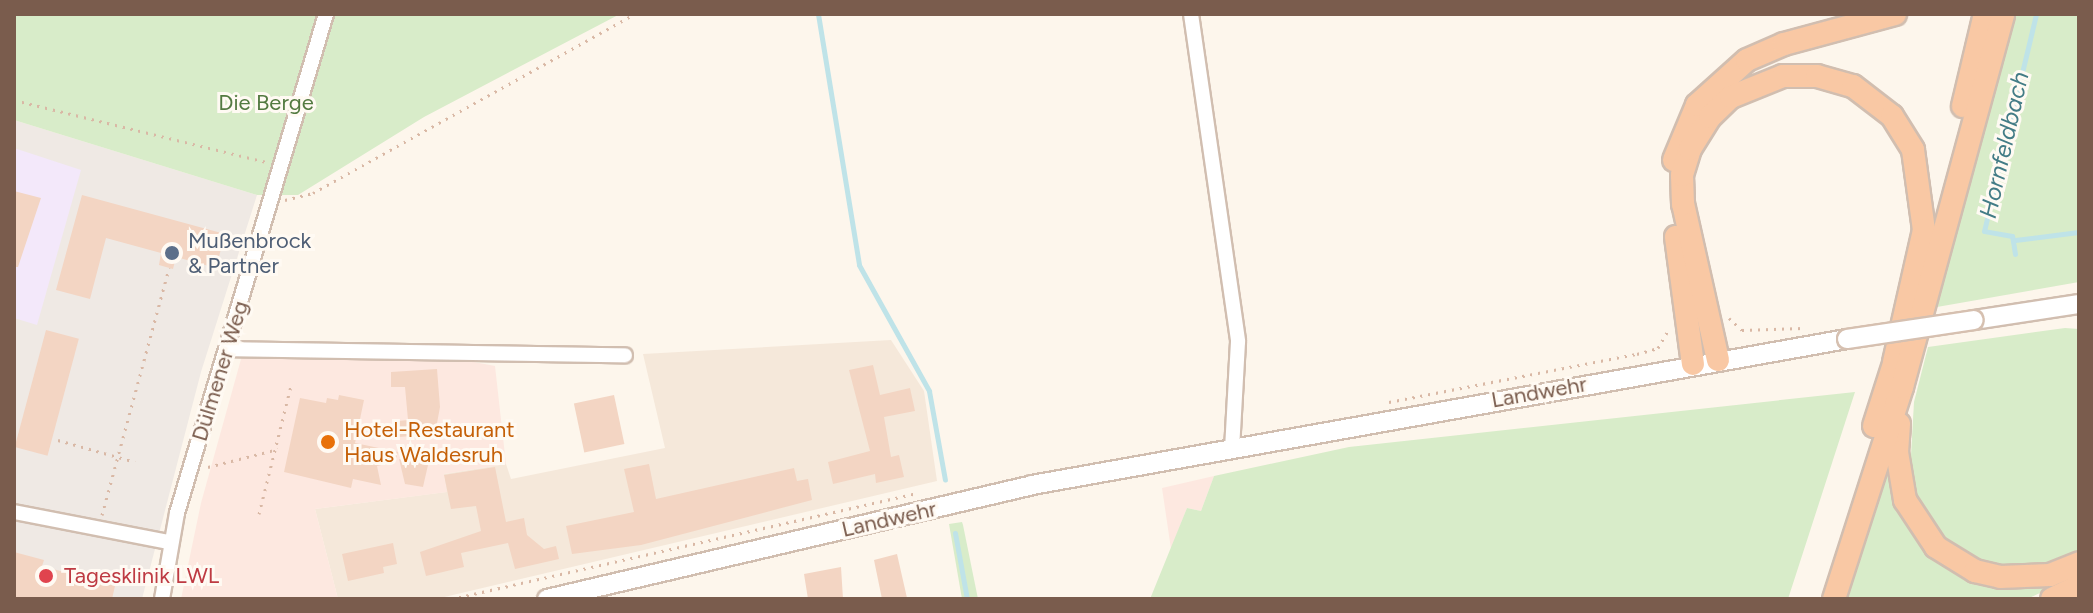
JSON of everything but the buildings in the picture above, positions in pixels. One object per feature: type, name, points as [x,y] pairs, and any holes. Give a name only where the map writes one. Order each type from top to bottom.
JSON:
[{"type":"highway","points":[[1693,364],[1670,179],[1683,130],[1697,105],[1717,82],[1759,55],[1895,14]]},
{"type":"highway","points":[[1821,599],[1923,274],[1985,14]]},
{"type":"highway","points":[[1834,599],[1902,387],[2003,14]]},
{"type":"highway","points":[[1718,360],[1689,239],[1682,175],[1710,117],[1731,97],[1783,76],[1805,76],[1853,86],[1892,116],[1913,150],[1924,230],[1894,362]]},
{"type":"highway","points":[[1902,387],[1900,476],[1913,516],[1936,547],[1975,571],[2000,577],[2050,575],[2079,563]]},
{"type":"highway","points":[[2052,599],[2079,586]]},
{"type":"main road","name":"Landwehr","points":[[547,599],[1032,485],[1693,364],[2079,304]]},
{"type":"street","name":"Dülmener Weg","points":[[163,597],[169,542],[326,14]]},
{"type":"street","points":[[1191,14],[1238,342],[1232,448]]},
{"type":"street","points":[[226,349],[625,355]]},
{"type":"street","points":[[14,512],[169,542]]},
{"type":"path","points":[[272,204],[313,193],[634,14]]},
{"type":"path","points":[[14,100],[282,166]]},
{"type":"path","points":[[98,530],[169,268]]},
{"type":"path","points":[[259,514],[278,449],[291,386]]},
{"type":"path","points":[[58,440],[135,462]]},
{"type":"path","points":[[189,471],[278,449]]},
{"type":"shaded area","points":[[14,120],[257,195],[201,372],[142,599],[14,599]]},
{"type":"shaded area","points":[[14,148],[81,170],[37,325],[14,318]]},
{"type":"shaded area","points":[[891,340],[924,391],[937,481],[436,599],[338,599],[315,509],[446,492],[444,474],[506,464],[511,479],[665,448],[643,354]]},
{"type":"shaded area","points":[[243,352],[458,359],[495,366],[506,464],[444,474],[447,492],[315,509],[338,599],[181,599],[201,503]]},
{"type":"shaded area","points":[[1214,476],[1201,511],[1187,508],[1171,549],[1162,488]]},
{"type":"green space","name":"Die Berge","points":[[14,14],[620,14],[424,117],[298,195],[257,195],[14,120]]},
{"type":"green space","points":[[2012,14],[2079,14],[2079,282],[1937,307]]},
{"type":"green space","points":[[2065,328],[2079,329],[2079,554],[2050,567],[2013,572],[1979,565],[1953,550],[1935,531],[1918,506],[1910,473],[1914,402],[1928,347]]},
{"type":"green space","points":[[1855,392],[1788,599],[1150,599],[1187,508],[1201,511],[1214,476],[1349,447]]},
{"type":"green space","points":[[1884,473],[1891,474],[1932,552],[2061,583],[2027,599],[1844,599]]},
{"type":"green space","points":[[962,522],[978,599],[962,599],[949,524]]},
{"type":"waterway","points":[[818,14],[859,265],[929,391],[945,480]]},
{"type":"waterway","name":"Hornfeldbach","points":[[2015,254],[2012,236],[1984,231],[2036,14]]},
{"type":"waterway","points":[[2015,240],[2079,232]]},
{"type":"waterway","points":[[955,533],[967,599]]},
{"type":"place","name":"Mußenbrock & Partner","points":[[172,253]]},
{"type":"place","name":"Hotel-Restaurant Haus Waldesruh","points":[[328,442]]},
{"type":"place","name":"Tagesklinik LWL","points":[[46,576]]}]
